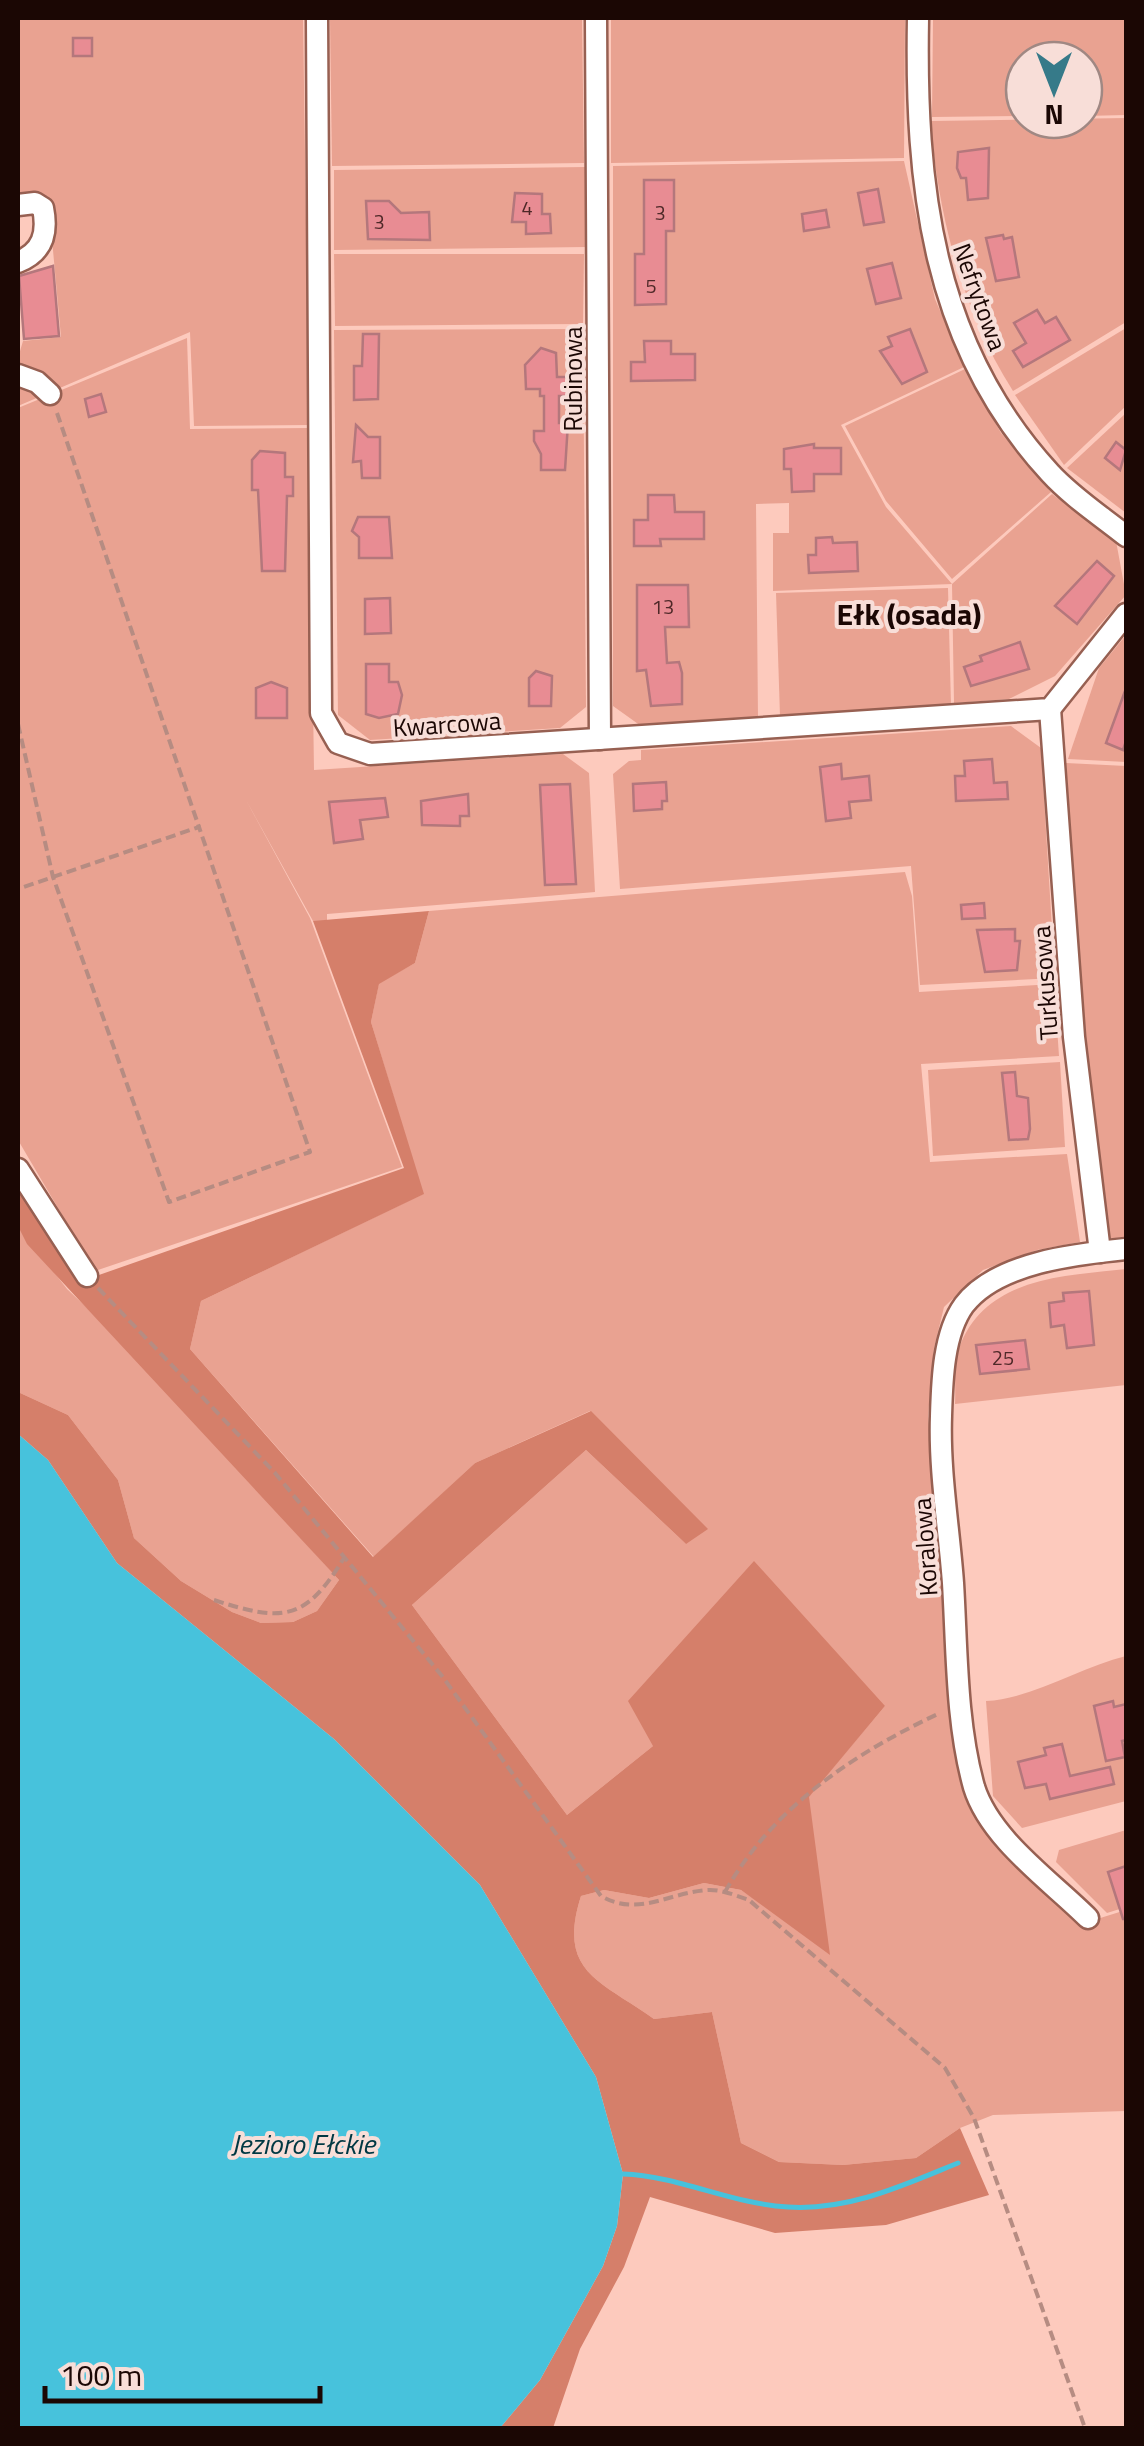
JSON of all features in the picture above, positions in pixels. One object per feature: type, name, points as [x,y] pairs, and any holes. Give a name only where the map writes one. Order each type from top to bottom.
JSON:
[{"type":"street","name":"Kwarcowa","points":[[317,18],[321,713],[338,743],[370,754],[1050,709]]},
{"type":"street","name":"Rubinowa","points":[[596,18],[600,739]]},
{"type":"street","name":"Nefrytowa","points":[[918,18],[916,123],[922,186],[939,268],[959,324],[983,377],[1050,473],[1126,536]]},
{"type":"street","points":[[18,205],[34,203],[43,208],[46,232],[40,248],[18,262]]},
{"type":"street","points":[[18,375],[37,382],[50,394]]},
{"type":"street","points":[[1050,709],[1126,614]]},
{"type":"street","name":"Turkusowa","points":[[1050,709],[1074,1037],[1100,1252]]},
{"type":"street","points":[[18,1168],[88,1276]]},
{"type":"street","name":"Koralowa","points":[[1088,1918],[987,1814],[975,1788],[962,1708],[940,1418],[947,1347],[964,1305],[996,1280],[1044,1264],[1126,1249]]},
{"type":"path","points":[[18,724],[53,877],[169,1202],[310,1152],[50,394]]},
{"type":"path","points":[[18,890],[198,827]]},
{"type":"path","points":[[88,1276],[274,1473],[442,1676],[601,1896],[615,1904],[649,1905],[708,1890],[749,1900],[945,2068],[974,2118],[1086,2428]]},
{"type":"path","points":[[214,1600],[258,1614],[300,1611],[327,1587],[344,1558]]},
{"type":"path","points":[[726,1892],[748,1852],[785,1814],[860,1754],[939,1713],[962,1708]]},
{"type":"shaded area","points":[[18,18],[303,19],[309,425],[194,426],[190,332],[18,406],[18,358],[23,341],[61,337],[48,196],[18,198]]},
{"type":"shaded area","points":[[582,18],[584,163],[332,166],[330,19]]},
{"type":"shaded area","points":[[611,18],[905,18],[904,158],[611,163]]},
{"type":"shaded area","points":[[933,18],[1126,18],[1126,115],[1104,116],[1104,40],[1004,40],[1004,116],[932,117]]},
{"type":"shaded area","points":[[1104,118],[1126,118],[1126,322],[1013,391],[980,329],[956,261],[939,191],[931,121],[1004,120],[1004,140],[1104,140]]},
{"type":"shaded area","points":[[904,161],[935,299],[964,367],[841,425],[886,507],[952,584],[773,591],[773,533],[789,533],[789,503],[756,504],[758,718],[641,726],[613,706],[613,166]]},
{"type":"shaded area","points":[[586,167],[586,247],[334,250],[334,170]]},
{"type":"shaded area","points":[[334,254],[584,254],[583,324],[335,326]]},
{"type":"shaded area","points":[[1126,328],[1126,406],[1064,465],[1015,395]]},
{"type":"shaded area","points":[[583,329],[586,707],[560,728],[370,740],[338,715],[334,330]]},
{"type":"shaded area","points":[[187,338],[190,429],[309,428],[314,770],[563,754],[589,773],[595,892],[327,914],[327,921],[313,921],[246,800],[310,918],[402,1167],[95,1271],[18,1140],[18,408]]},
{"type":"shaded area","points":[[965,369],[1001,433],[1051,492],[952,579],[886,501],[845,426]]},
{"type":"shaded area","points":[[1126,413],[1126,513],[1067,468]]},
{"type":"shaded area","points":[[1052,494],[1116,541],[1126,595],[1055,676],[1009,699],[954,703],[952,584]]},
{"type":"shaded area","points":[[948,588],[951,706],[780,716],[776,593]]},
{"type":"shaded area","points":[[1126,635],[1126,762],[1068,759],[1099,668]]},
{"type":"shaded area","points":[[1011,726],[1041,748],[1055,978],[920,985],[911,866],[620,889],[613,774],[629,761],[641,760],[641,750]]},
{"type":"shaded area","points":[[1066,763],[1126,766],[1126,1237],[1108,1239],[1084,1035]]},
{"type":"shaded area","points":[[905,872],[912,896],[919,992],[1054,984],[1059,1056],[921,1064],[930,1162],[1067,1154],[1080,1242],[1037,1250],[983,1270],[944,1307],[934,1348],[928,1416],[964,1785],[1081,1924],[1126,1910],[1126,2111],[993,2115],[960,2128],[916,2158],[843,2165],[779,2162],[741,2143],[712,2012],[654,2019],[588,1971],[575,1942],[581,1896],[604,1890],[649,1898],[704,1883],[741,1890],[780,1916],[809,1796],[885,1706],[653,1746],[567,1815],[412,1605],[586,1450],[686,1544],[590,1411],[475,1463],[374,1557],[190,1349],[201,1301],[423,1194],[371,1022],[379,983],[415,963],[429,911]]},
{"type":"shaded area","points":[[429,911],[415,963],[379,984],[371,1022],[424,1194],[201,1301],[190,1349],[373,1557],[475,1463],[591,1411],[708,1529],[686,1544],[586,1450],[412,1605],[567,1815],[653,1746],[628,1701],[754,1561],[885,1706],[809,1797],[830,1955],[741,1890],[704,1883],[649,1898],[604,1890],[581,1896],[575,1922],[579,1958],[600,1983],[654,2019],[712,2012],[741,2143],[779,2162],[843,2165],[916,2158],[960,2128],[989,2195],[886,2225],[775,2233],[650,2197],[624,2267],[580,2349],[553,2428],[500,2428],[540,2380],[603,2266],[617,2226],[623,2174],[596,2077],[480,1885],[334,1739],[117,1563],[48,1460],[18,1434],[18,1392],[68,1415],[118,1480],[134,1538],[181,1581],[232,1612],[261,1623],[293,1622],[317,1611],[339,1580],[27,1244],[18,1226],[18,1190],[79,1282],[404,1168],[313,921]]},
{"type":"shaded area","points":[[1060,1062],[1065,1147],[933,1156],[928,1070]]},
{"type":"shaded area","points":[[18,1226],[67,1289],[125,1344],[339,1580],[317,1611],[293,1622],[261,1623],[232,1612],[181,1581],[134,1538],[118,1480],[68,1415],[18,1392]]},
{"type":"shaded area","points":[[1126,1269],[1126,1385],[955,1404],[959,1348],[971,1325],[987,1307],[1007,1294],[1052,1278]]},
{"type":"shaded area","points":[[1126,1656],[1126,1801],[1022,1828],[993,1796],[986,1701],[1021,1695]]},
{"type":"shaded area","points":[[1126,1830],[1126,1907],[1107,1913],[1056,1862],[1059,1850]]},
{"type":"water","name":"Jezioro Ełckie","points":[[18,1434],[48,1460],[117,1563],[334,1739],[480,1885],[596,2077],[623,2174],[617,2226],[603,2266],[540,2380],[500,2428],[18,2428]]},
{"type":"building","points":[[73,38],[92,38],[92,56],[73,56]]},
{"type":"building","points":[[989,148],[988,198],[968,200],[966,178],[961,178],[957,168],[958,152]]},
{"type":"building","points":[[644,180],[674,180],[674,231],[666,231],[666,304],[635,305],[635,254],[644,254]]},
{"type":"building","points":[[878,189],[884,222],[864,225],[858,193]]},
{"type":"building","points":[[515,193],[542,194],[542,214],[550,214],[551,233],[526,234],[526,222],[512,222]]},
{"type":"building","points":[[366,201],[389,201],[401,213],[429,212],[430,240],[368,239]]},
{"type":"building","points":[[826,210],[829,227],[804,231],[802,214]]},
{"type":"building","points":[[1003,235],[1004,239],[1012,237],[1019,277],[996,281],[986,238]]},
{"type":"building","points":[[892,263],[901,298],[876,304],[867,269]]},
{"type":"building","points":[[53,266],[59,336],[24,339],[19,276]]},
{"type":"building","points":[[1037,310],[1045,323],[1056,317],[1070,340],[1023,367],[1013,351],[1026,343],[1014,323]]},
{"type":"building","points":[[910,329],[927,372],[902,384],[880,351],[892,346],[888,337]]},
{"type":"building","points":[[363,334],[379,334],[378,399],[354,400],[354,366],[362,366]]},
{"type":"building","points":[[644,341],[671,341],[671,354],[695,354],[695,380],[631,381],[631,362],[645,362]]},
{"type":"building","points":[[541,348],[556,353],[557,377],[568,377],[568,396],[559,396],[559,423],[568,423],[565,470],[541,470],[541,454],[534,441],[534,431],[544,431],[544,396],[540,396],[540,389],[526,389],[525,365]]},
{"type":"building","points":[[101,394],[106,412],[89,417],[85,399]]},
{"type":"building","points":[[356,425],[368,437],[380,437],[380,478],[362,478],[361,461],[353,462]]},
{"type":"building","points":[[1116,442],[1126,450],[1120,470],[1105,458]]},
{"type":"building","points":[[814,444],[814,448],[841,448],[841,474],[814,474],[814,491],[792,492],[791,469],[784,469],[784,449]]},
{"type":"building","points":[[260,451],[285,453],[285,477],[293,477],[293,496],[287,496],[285,571],[262,571],[258,490],[252,490],[252,460]]},
{"type":"building","points":[[648,495],[674,495],[675,512],[704,512],[704,539],[660,539],[661,546],[634,546],[634,520],[648,520]]},
{"type":"building","points":[[358,517],[389,517],[392,558],[359,558],[359,537],[352,531]]},
{"type":"building","points":[[832,537],[833,543],[857,542],[858,571],[809,573],[808,555],[816,555],[816,538]]},
{"type":"building","points":[[1097,561],[1114,576],[1077,624],[1055,606]]},
{"type":"building","points":[[637,585],[688,585],[689,627],[665,627],[667,663],[679,662],[682,673],[682,704],[651,706],[646,670],[637,671]]},
{"type":"building","points":[[390,598],[391,633],[365,634],[365,599]]},
{"type":"building","points":[[1020,642],[1029,669],[971,686],[964,667],[982,661],[980,656]]},
{"type":"building","points":[[366,664],[389,664],[389,682],[398,682],[402,695],[398,714],[379,718],[366,714]]},
{"type":"building","points":[[536,671],[552,676],[551,706],[529,706],[529,678]]},
{"type":"building","points":[[271,682],[287,688],[287,718],[256,718],[256,688]]},
{"type":"building","points":[[1125,691],[1126,741],[1123,750],[1106,743]]},
{"type":"building","points":[[992,759],[994,783],[1007,782],[1008,799],[956,801],[955,776],[965,776],[964,761]]},
{"type":"building","points":[[841,764],[842,779],[869,776],[871,800],[849,802],[851,818],[826,821],[820,767]]},
{"type":"building","points":[[666,782],[667,801],[662,801],[662,809],[634,811],[633,784]]},
{"type":"building","points":[[570,784],[576,884],[545,885],[540,785]]},
{"type":"building","points":[[468,794],[469,816],[460,816],[460,826],[422,825],[421,801]]},
{"type":"building","points":[[385,798],[388,817],[360,820],[363,839],[334,843],[329,802]]},
{"type":"building","points":[[984,903],[985,918],[962,919],[961,905]]},
{"type":"building","points":[[1015,929],[1015,941],[1020,941],[1017,970],[985,972],[977,930]]},
{"type":"building","points":[[1015,1072],[1017,1096],[1028,1098],[1030,1129],[1028,1139],[1009,1140],[1002,1073]]},
{"type":"building","points":[[1089,1291],[1094,1345],[1067,1348],[1064,1325],[1051,1327],[1049,1303],[1064,1301],[1063,1293]]},
{"type":"building","points":[[1025,1340],[1029,1369],[980,1374],[976,1345]]},
{"type":"building","points":[[1113,1701],[1114,1707],[1126,1704],[1126,1740],[1122,1741],[1125,1757],[1106,1761],[1094,1706]]},
{"type":"building","points":[[1062,1744],[1070,1776],[1110,1767],[1114,1784],[1050,1799],[1046,1784],[1025,1788],[1018,1762],[1046,1755],[1044,1748]]},
{"type":"building","points":[[1126,1866],[1126,1919],[1123,1919],[1108,1872]]},
{"type":"waterway","points":[[623,2174],[767,2205],[811,2207],[876,2195],[958,2163]]},
{"type":"district","name":"Ełk (osada)","points":[[909,614]]}]
